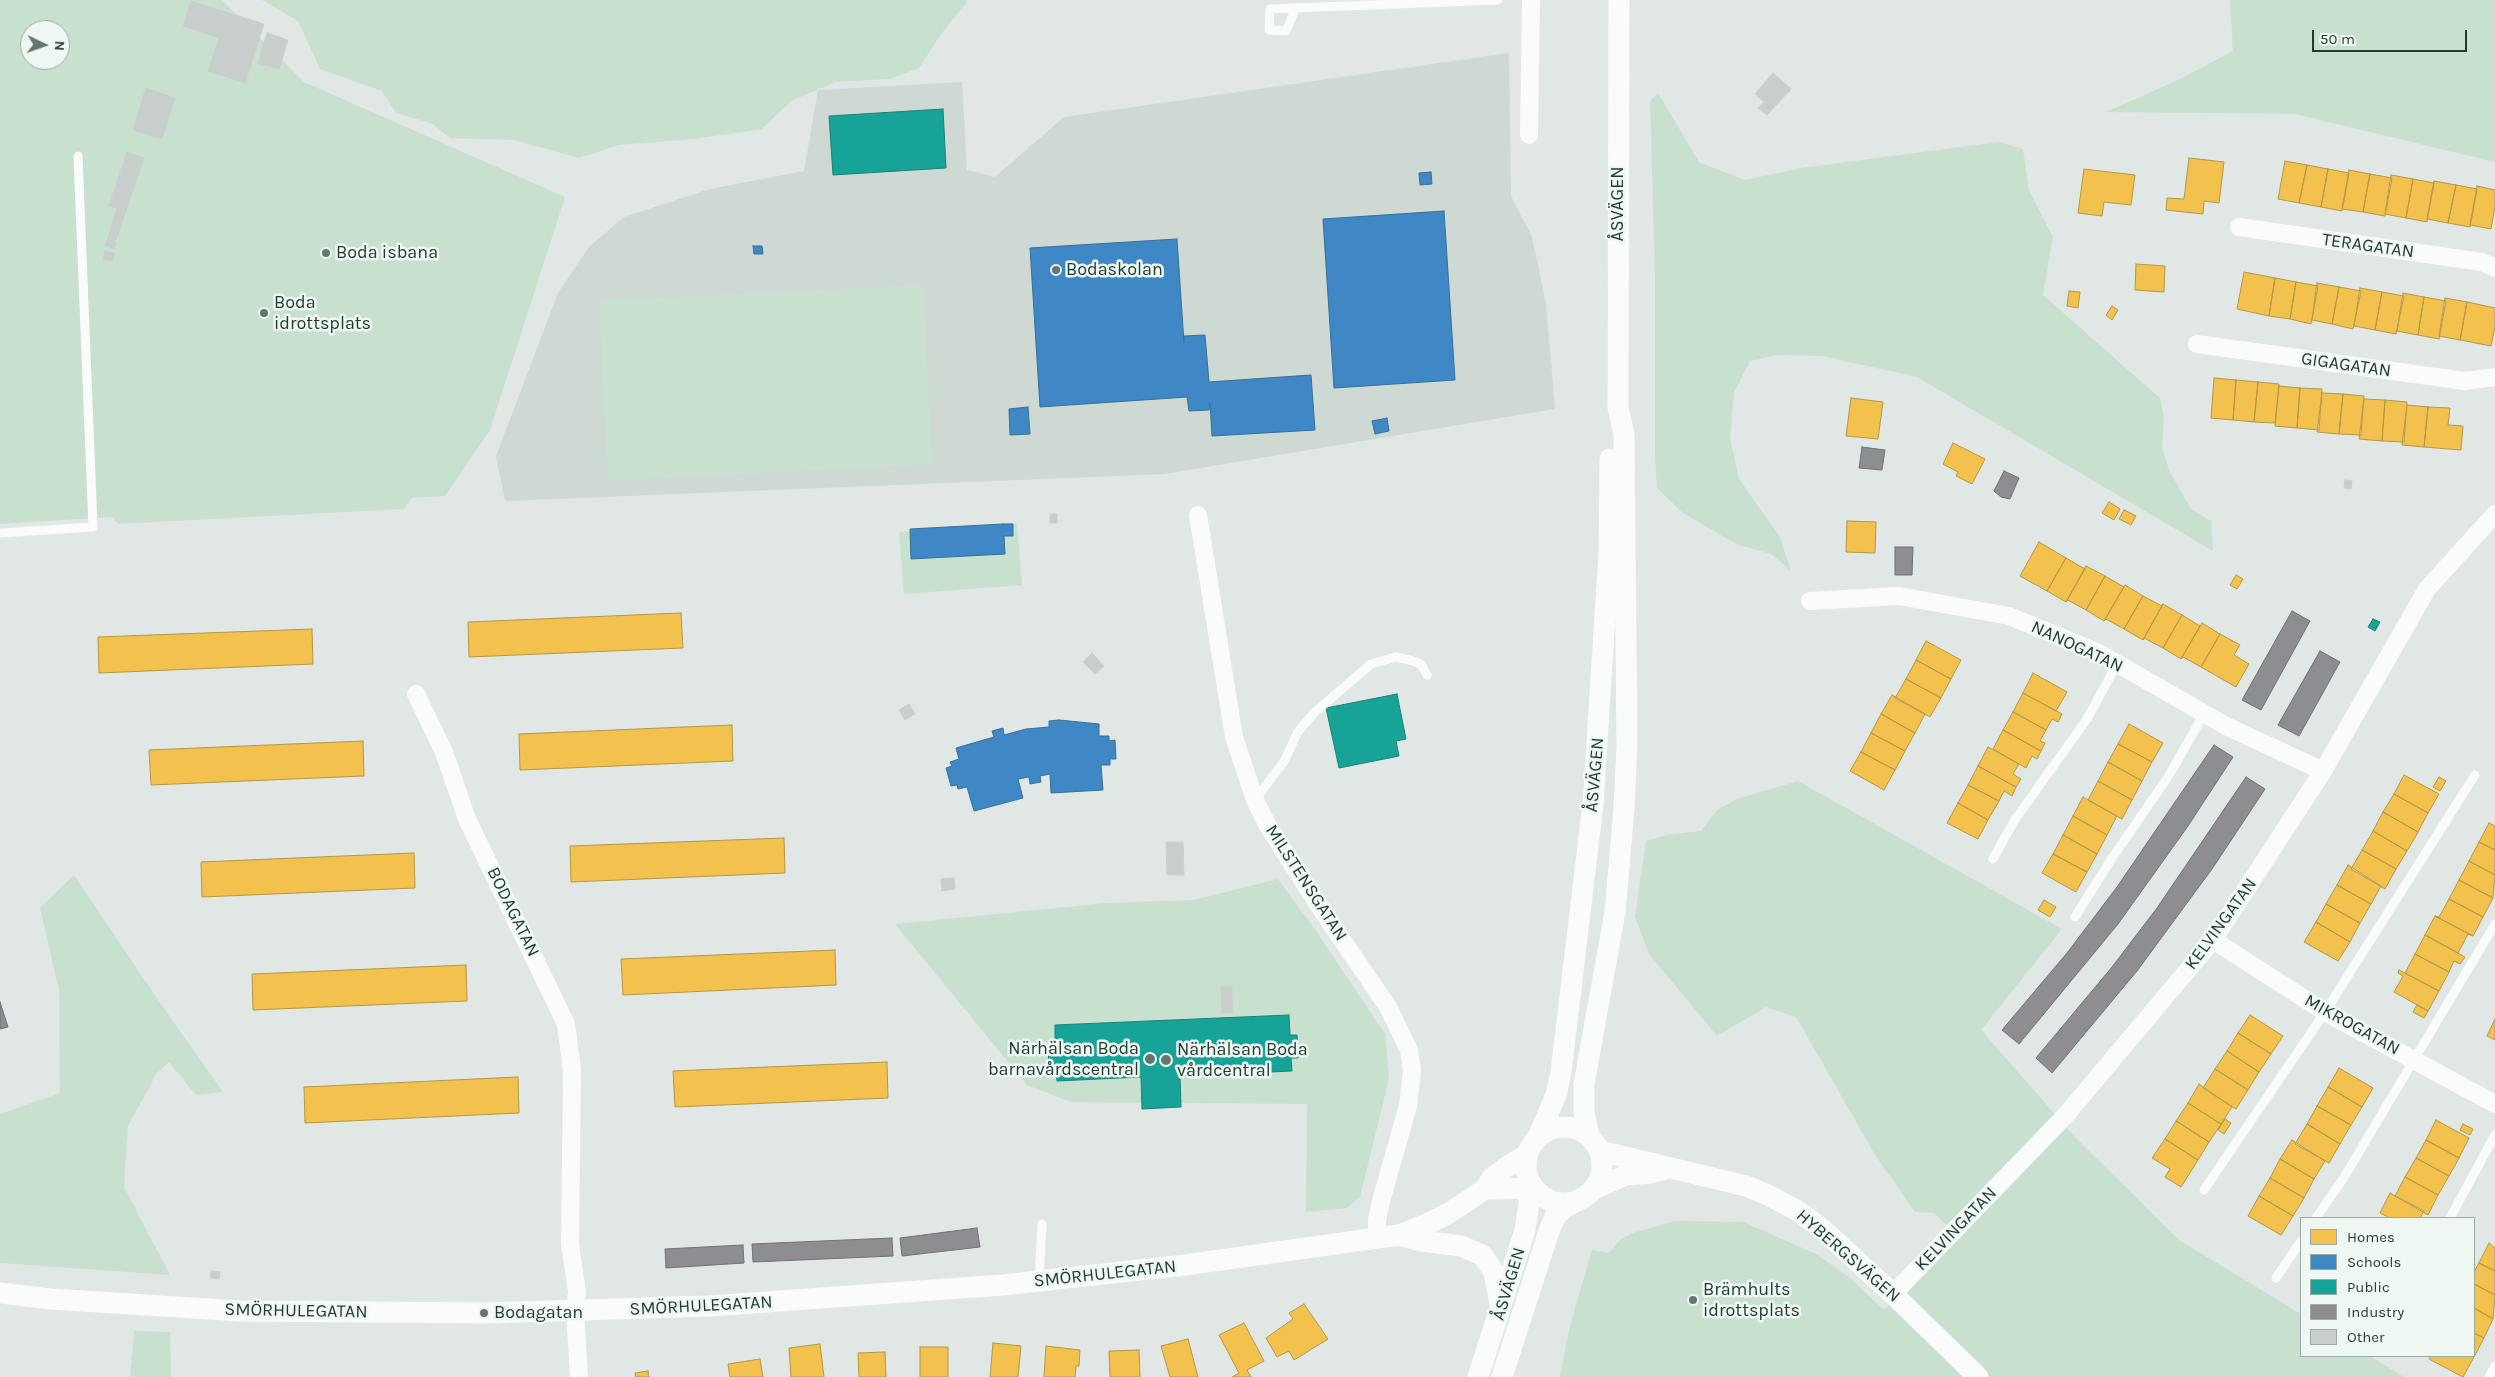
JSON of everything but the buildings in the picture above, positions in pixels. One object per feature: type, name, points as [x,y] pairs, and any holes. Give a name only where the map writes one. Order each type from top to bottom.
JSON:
[{"type":"street","points":[[1529,135],[1531,0]]},
{"type":"street","name":"ÅSVÄGEN","points":[[1594,1144],[1584,1112],[1584,1084],[1615,912],[1624,808],[1627,745],[1624,434],[1618,408],[1619,0]]},
{"type":"street","name":"TERAGATAN","points":[[2239,227],[2482,262],[2495,268]]},
{"type":"street","name":"GIGAGATAN","points":[[2196,344],[2465,381],[2495,377]]},
{"type":"street","name":"ÅSVÄGEN","points":[[1533,1146],[1556,1095],[1561,1072],[1593,804],[1609,553],[1610,432],[1618,408]]},
{"type":"street","name":"KELVINGATAN","points":[[1893,1294],[2065,1116],[2213,940],[2323,772],[2427,589],[2495,514]]},
{"type":"street","name":"MILSTENSGATAN","points":[[1198,515],[1234,737],[1255,800],[1268,826],[1321,909],[1388,1007],[1409,1050],[1412,1070],[1408,1106],[1381,1201],[1377,1220],[1377,1238]]},
{"type":"street","name":"NANOGATAN","points":[[1810,601],[1899,596],[2010,616],[2096,652],[2204,714],[2323,772]]},
{"type":"street","name":"BODAGATAN","points":[[416,694],[444,752],[467,819],[532,950],[566,1024],[572,1070],[570,1244],[577,1292],[575,1312],[579,1377]]},
{"type":"street","name":"MIKROGATAN","points":[[2213,940],[2325,1012],[2414,1058],[2495,1104]]},
{"type":"street","points":[[1560,1127],[1578,1130],[1594,1144],[1602,1168],[1585,1195],[1564,1204],[1551,1201],[1534,1189],[1527,1174],[1533,1146],[1548,1130],[1560,1127]]},
{"type":"street","name":"HYBERGSVÄGEN","points":[[1594,1144],[1666,1168],[1694,1172],[1746,1186],[1782,1202],[1822,1229],[1893,1294],[1978,1377]]},
{"type":"street","name":"SMÖRHULEGATAN","points":[[0,1293],[70,1300],[241,1311],[352,1313],[575,1312],[893,1295],[1039,1281],[1185,1265],[1399,1235],[1427,1224],[1485,1189],[1492,1178],[1533,1146]]},
{"type":"street","name":"HYBERGSVÄGEN","points":[[1585,1195],[1626,1175],[1651,1173],[1666,1168]]},
{"type":"street","name":"SMÖRHULEGATAN","points":[[1485,1189],[1534,1189]]},
{"type":"street","name":"ÅSVÄGEN","points":[[1478,1377],[1526,1230],[1530,1197],[1534,1189]]},
{"type":"street","name":"ÅSVÄGEN","points":[[1502,1377],[1555,1217],[1565,1207],[1585,1195]]},
{"type":"street","name":"SMÖRHULEGATAN","points":[[1399,1235],[1422,1241],[1461,1246],[1482,1255],[1494,1272],[1500,1312]]},
{"type":"lane","points":[[1296,8],[1498,0]]},
{"type":"lane","points":[[0,533],[93,527],[78,156]]},
{"type":"lane","points":[[1255,800],[1284,760],[1297,733],[1314,713],[1371,664],[1396,657],[1421,664],[1427,675]]},
{"type":"lane","points":[[1992,859],[2014,821],[2087,719],[2117,664]]},
{"type":"lane","points":[[2075,917],[2112,858],[2168,777],[2204,714]]},
{"type":"lane","points":[[2204,1190],[2325,1012],[2476,775]]},
{"type":"lane","points":[[2317,1217],[2343,1179],[2495,924]]},
{"type":"lane","points":[[2451,1217],[2495,1135]]},
{"type":"lane","points":[[1039,1281],[1042,1224]]},
{"type":"lane","points":[[2276,1278],[2300,1242]]},
{"type":"lane","points":[[2489,1377],[2495,1366]]},
{"type":"shaded area","name":"Bodaskolan","points":[[1509,53],[1511,196],[1532,237],[1546,304],[1555,409],[1165,474],[505,501],[496,456],[558,293],[589,247],[624,217],[710,189],[804,171],[818,90],[962,82],[967,170],[995,177],[1064,117]]},
{"type":"green space","name":"Boda idrottsplats","points":[[0,0],[222,0],[304,82],[565,197],[490,430],[445,496],[412,498],[404,509],[118,524],[112,517],[0,524]]},
{"type":"green space","points":[[262,0],[966,0],[967,2],[941,34],[919,68],[890,79],[836,82],[791,101],[762,129],[695,139],[619,145],[579,158],[514,140],[450,138],[433,124],[396,113],[382,91],[320,69],[298,21]]},
{"type":"green space","points":[[2230,0],[2495,0],[2495,162],[2295,114],[2106,112],[2178,80],[2233,51]]},
{"type":"green space","points":[[1658,93],[1699,162],[1745,180],[1801,168],[1999,142],[2023,149],[2029,190],[2053,237],[2043,295],[2160,398],[2164,419],[2162,447],[2169,470],[2191,509],[2211,521],[2213,551],[1917,377],[1822,356],[1776,355],[1750,361],[1734,393],[1730,438],[1739,479],[1780,537],[1791,571],[1771,554],[1736,544],[1683,513],[1657,488],[1655,458],[1655,270],[1650,101]]},
{"type":"green space","points":[[923,285],[932,464],[608,481],[599,301]]},
{"type":"green space","points":[[1017,523],[1022,585],[904,594],[899,532]]},
{"type":"green space","points":[[1798,781],[2062,929],[1981,1030],[2075,1137],[2179,1240],[2300,1313],[2300,1357],[2372,1357],[2404,1377],[1560,1377],[1569,1329],[1592,1250],[1609,1253],[1621,1239],[1633,1233],[1675,1221],[1743,1222],[1816,1254],[1850,1278],[1884,1310],[1959,1237],[1934,1213],[1915,1212],[1875,1155],[1796,1017],[1766,1007],[1717,1036],[1649,954],[1635,917],[1646,841],[1666,835],[1701,831],[1717,810],[1737,799]]},
{"type":"green space","points":[[74,875],[223,1092],[196,1095],[169,1062],[157,1073],[128,1126],[124,1187],[170,1275],[0,1263],[0,1114],[60,1093],[59,990],[40,908]]},
{"type":"green space","points":[[1278,879],[1314,928],[1385,1034],[1389,1078],[1360,1197],[1347,1208],[1306,1212],[1307,1104],[1071,1102],[1027,1085],[895,924],[1107,903],[1194,900]]},
{"type":"green space","points":[[134,1331],[170,1332],[171,1377],[130,1377]]},
{"type":"place","name":"Boda isbana","points":[[326,253]]},
{"type":"place","name":"Bodaskolan","points":[[1056,270]]},
{"type":"place","name":"Boda idrottsplats","points":[[264,313]]},
{"type":"place","name":"Närhälsan Boda barnavårdscentral","points":[[1150,1059]]},
{"type":"place","name":"Närhälsan Boda vårdcentral","points":[[1166,1060]]},
{"type":"place","name":"Brämhults idrottsplats","points":[[1693,1300]]},
{"type":"place","name":"Bodagatan","points":[[484,1313]]}]
